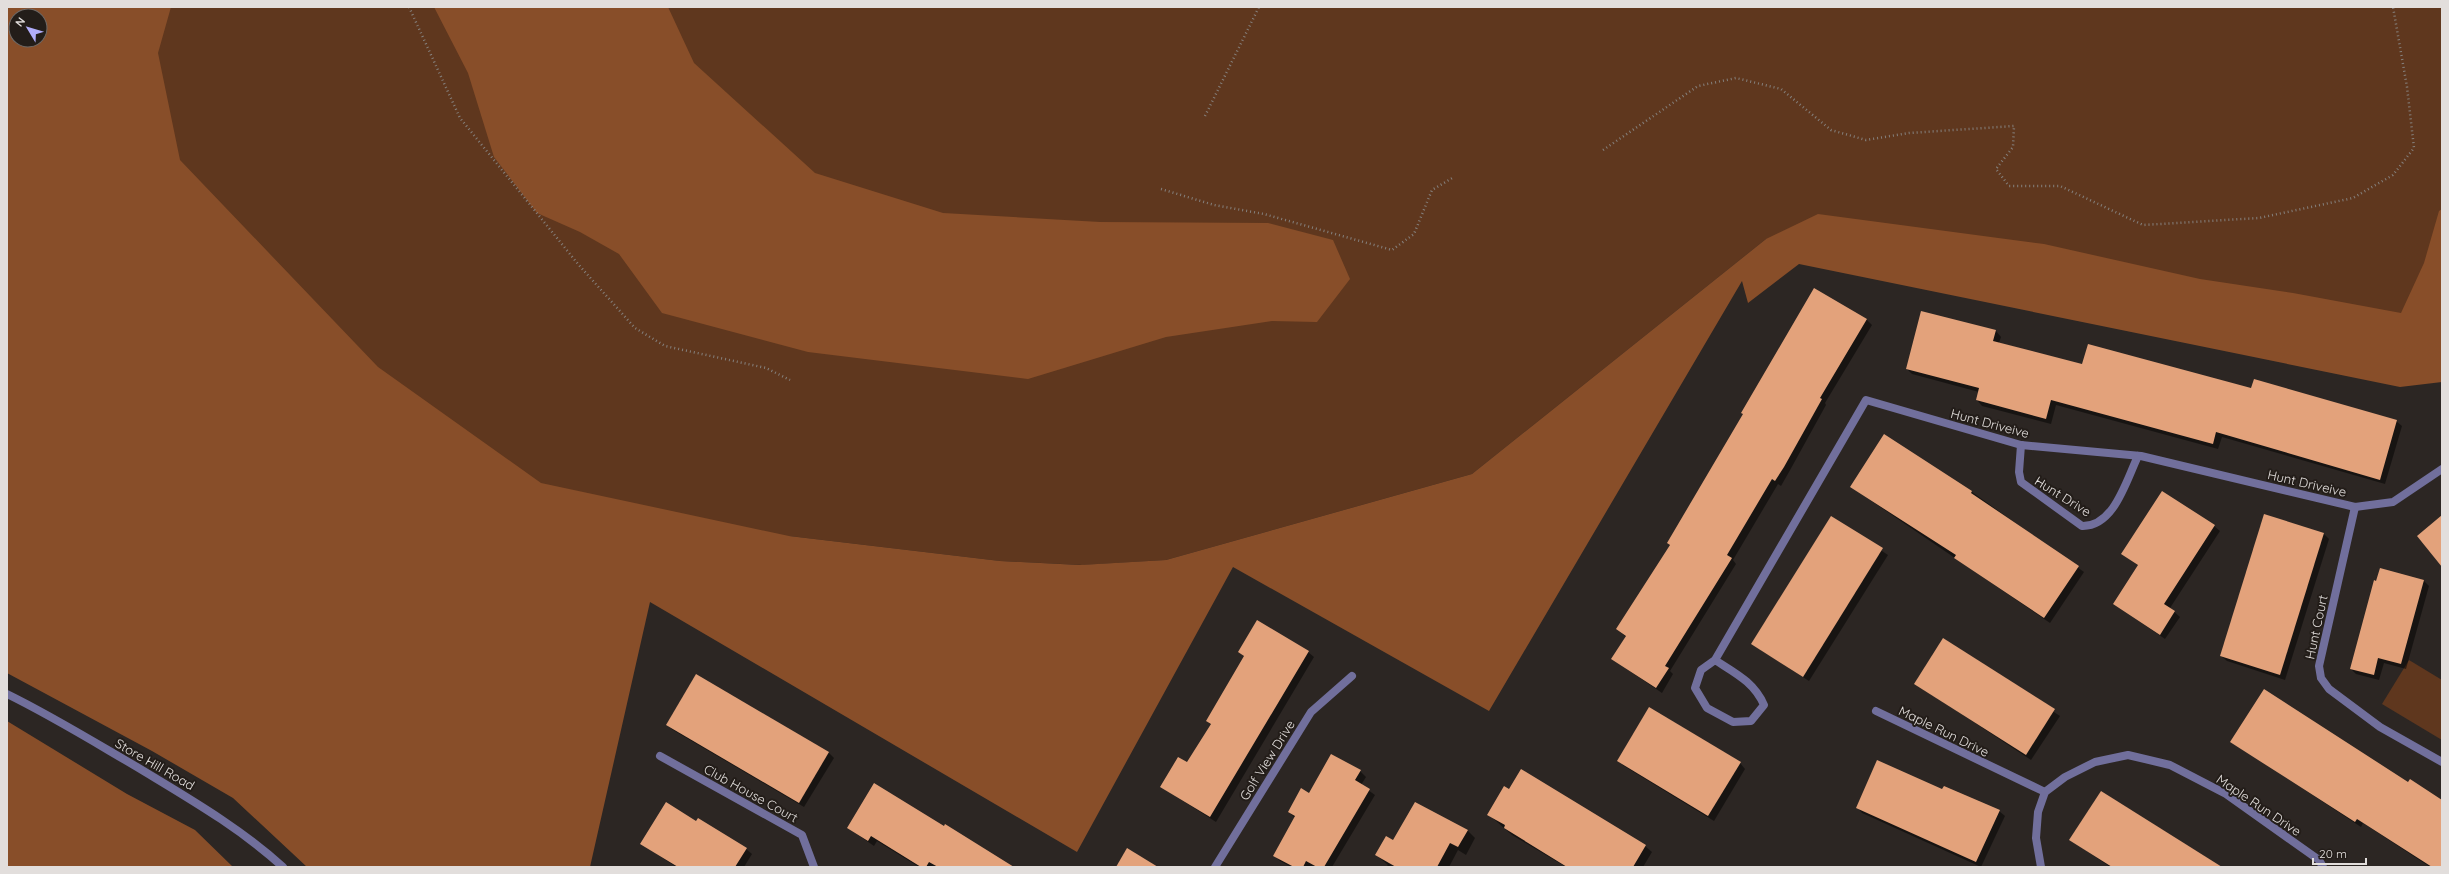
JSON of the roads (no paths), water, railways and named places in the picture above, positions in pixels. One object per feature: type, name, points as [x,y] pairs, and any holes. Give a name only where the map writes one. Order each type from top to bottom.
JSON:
[{"type":"street","name":"Hunt Driveive","points":[[1715,660],[1751,683],[1758,692],[1764,705],[1752,721],[1733,722],[1707,708],[1695,688],[1701,670],[1715,660],[1866,400],[2021,445],[2138,456],[2355,507],[2393,502],[2442,469]]},
{"type":"street","name":"Hunt Drive","points":[[2021,445],[2019,472],[2021,482],[2082,526],[2092,526],[2104,520],[2111,511],[2138,456]]},
{"type":"street","name":"Hunt Court","points":[[2355,507],[2319,666],[2321,678],[2329,689],[2380,727],[2442,762]]},
{"type":"street","name":"Golf View Drive","points":[[1215,867],[1311,712],[1352,676]]},
{"type":"street","name":"Store Hill Road","points":[[7,694],[43,712],[207,808],[263,848],[283,867]]},
{"type":"street","name":"Maple Run Drive","points":[[1876,711],[2045,792],[2065,777],[2095,762],[2128,755],[2170,765],[2226,794],[2319,860],[2323,867]]},
{"type":"street","name":"Club House Court","points":[[660,756],[802,835],[814,867]]},
{"type":"street","points":[[2043,866],[2036,838],[2038,812],[2045,792]]}]
